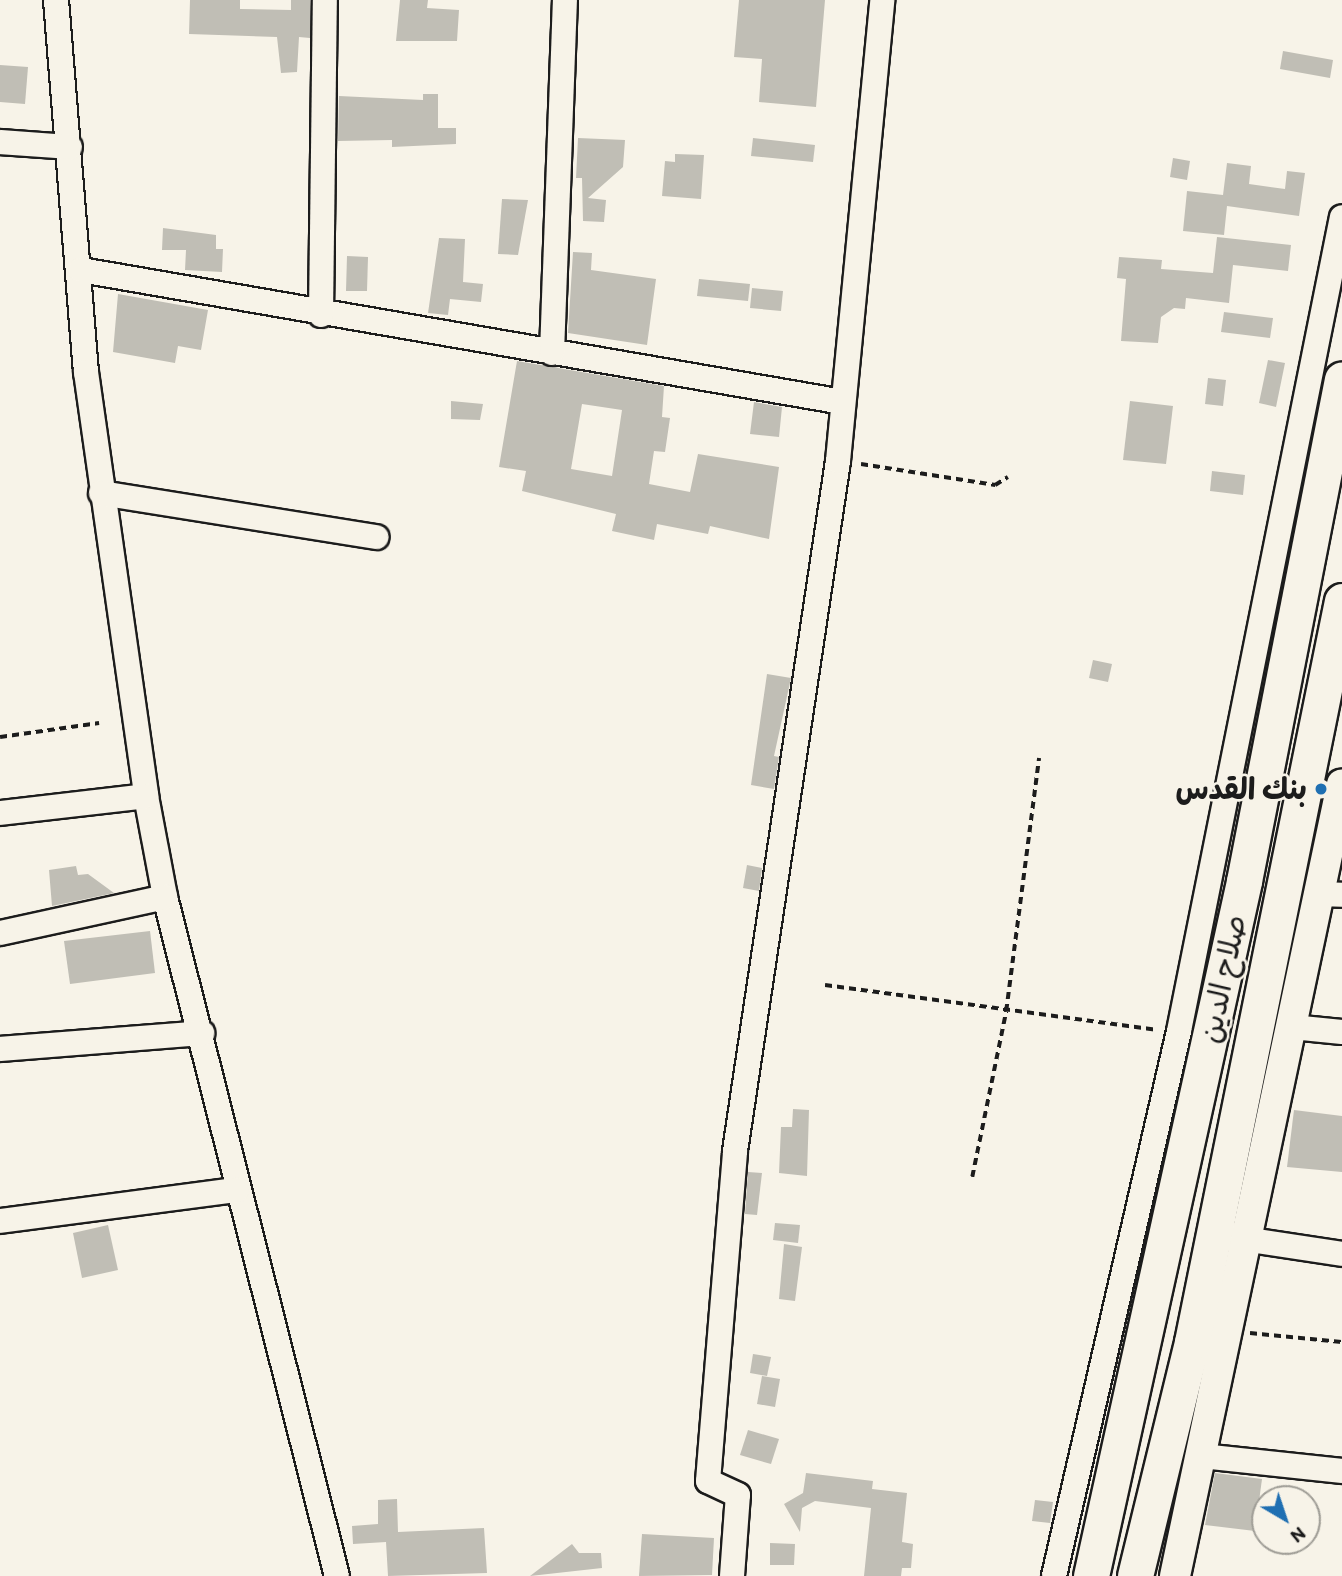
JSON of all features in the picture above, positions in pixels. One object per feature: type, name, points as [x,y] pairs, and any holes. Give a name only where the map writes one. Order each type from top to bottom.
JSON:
[{"type":"highway","name":"صلاح الدين","points":[[1091,1576],[1200,1085],[1341,389]]},
{"type":"highway","name":"صلاح الدين","points":[[1135,1576],[1212,1234],[1342,601]]},
{"type":"main road","points":[[1175,1576],[1292,1027],[1330,894],[1342,784]]},
{"type":"street","points":[[56,0],[101,493],[146,796],[165,897],[202,1032],[237,1190],[337,1576]]},
{"type":"street","points":[[321,315],[326,0]]},
{"type":"street","points":[[552,353],[565,0]]},
{"type":"street","points":[[732,1576],[738,1495],[708,1481],[735,1151],[838,461],[882,0]]},
{"type":"street","points":[[0,142],[70,147]]},
{"type":"street","points":[[1054,1576],[1179,1031],[1341,228]]},
{"type":"street","points":[[81,270],[321,315],[843,402]]},
{"type":"street","points":[[101,493],[377,537]]},
{"type":"street","points":[[0,813],[146,796]]},
{"type":"street","points":[[0,933],[165,897]]},
{"type":"street","points":[[1292,1027],[1342,1032]]},
{"type":"street","points":[[0,1049],[202,1032]]},
{"type":"street","points":[[1158,1125],[1200,1085]]},
{"type":"street","points":[[0,1221],[237,1190]]},
{"type":"street","points":[[1212,1234],[1342,1254]]},
{"type":"street","points":[[1202,1456],[1342,1471]]},
{"type":"path","points":[[838,461],[995,485],[1008,477]]},
{"type":"path","points":[[0,737],[99,723]]},
{"type":"path","points":[[972,1177],[1006,1011],[1039,758]]},
{"type":"path","points":[[825,985],[1006,1011],[1179,1031]]},
{"type":"path","points":[[1227,1330],[1342,1342]]},
{"type":"building","points":[[190,0],[240,0],[240,9],[291,10],[291,0],[310,0],[310,38],[299,37],[297,72],[281,73],[277,37],[189,34]]},
{"type":"building","points":[[400,0],[428,0],[427,8],[459,10],[457,41],[396,41]]},
{"type":"building","points":[[739,0],[825,0],[816,107],[759,102],[762,59],[734,57]]},
{"type":"building","points":[[1283,51],[1333,60],[1330,78],[1280,69]]},
{"type":"building","points":[[0,65],[28,67],[25,104],[0,102]]},
{"type":"building","points":[[423,94],[438,94],[438,128],[456,128],[456,144],[392,147],[392,140],[338,141],[339,96],[423,100]]},
{"type":"building","points":[[578,138],[625,140],[623,167],[588,198],[606,200],[604,222],[583,221],[582,178],[576,178]]},
{"type":"building","points":[[753,138],[815,145],[813,162],[751,156]]},
{"type":"building","points":[[675,154],[704,155],[701,199],[662,196],[665,161],[675,162]]},
{"type":"building","points":[[1173,158],[1190,161],[1187,180],[1170,177]]},
{"type":"building","points":[[1227,163],[1251,166],[1249,184],[1285,189],[1287,171],[1305,173],[1299,216],[1227,206],[1224,235],[1183,231],[1187,191],[1223,195]]},
{"type":"building","points":[[502,199],[528,200],[518,255],[498,254]]},
{"type":"building","points":[[163,228],[216,235],[216,249],[223,249],[222,272],[185,270],[186,250],[162,250]]},
{"type":"building","points":[[1217,237],[1291,245],[1288,271],[1233,265],[1229,303],[1186,298],[1185,309],[1174,308],[1161,317],[1158,343],[1121,341],[1126,279],[1117,278],[1119,257],[1162,260],[1161,269],[1213,273]]},
{"type":"building","points":[[439,238],[465,239],[463,282],[483,284],[481,302],[450,299],[448,315],[428,313]]},
{"type":"building","points":[[573,252],[592,253],[591,270],[656,279],[647,345],[568,333]]},
{"type":"building","points":[[347,256],[368,257],[367,291],[346,291]]},
{"type":"building","points":[[699,279],[750,284],[748,301],[697,296]]},
{"type":"building","points":[[752,288],[783,291],[781,311],[750,308]]},
{"type":"building","points":[[118,294],[208,310],[201,350],[178,346],[175,363],[113,352]]},
{"type":"building","points":[[1224,312],[1273,318],[1270,338],[1221,332]]},
{"type":"building","points":[[1268,360],[1285,363],[1276,407],[1259,403]]},
{"type":"building","points":[[517,361],[664,386],[662,417],[670,418],[665,452],[654,451],[649,484],[690,492],[698,454],[779,467],[769,539],[710,526],[708,534],[657,524],[654,540],[612,531],[616,514],[522,491],[526,471],[499,467]],"holes":[[[582,404],[622,410],[612,476],[571,469]]]},
{"type":"building","points":[[1208,378],[1226,380],[1223,406],[1205,404]]},
{"type":"building","points":[[451,401],[483,404],[480,420],[451,419]]},
{"type":"building","points":[[1130,401],[1173,406],[1166,464],[1123,460]]},
{"type":"building","points":[[754,402],[782,407],[779,437],[750,434]]},
{"type":"building","points":[[1212,471],[1245,475],[1243,495],[1210,491]]},
{"type":"building","points":[[1093,660],[1112,664],[1108,682],[1089,678]]},
{"type":"building","points":[[767,674],[791,678],[774,756],[779,757],[774,789],[751,785]]},
{"type":"building","points":[[747,865],[762,868],[759,891],[743,888]]},
{"type":"building","points":[[76,866],[78,875],[88,874],[114,893],[52,906],[49,870]]},
{"type":"building","points":[[150,931],[155,973],[70,984],[64,941]]},
{"type":"building","points":[[793,1109],[809,1110],[807,1176],[779,1173],[781,1127],[792,1127]]},
{"type":"building","points":[[1294,1110],[1342,1116],[1342,1172],[1287,1167]]},
{"type":"building","points":[[748,1172],[762,1173],[757,1215],[745,1214]]},
{"type":"building","points":[[775,1223],[800,1225],[798,1243],[773,1240]]},
{"type":"building","points":[[108,1225],[118,1270],[82,1278],[73,1233]]},
{"type":"building","points":[[784,1244],[802,1247],[795,1301],[779,1299]]},
{"type":"building","points":[[753,1354],[771,1357],[767,1376],[750,1373]]},
{"type":"building","points":[[762,1376],[780,1379],[775,1407],[757,1404]]},
{"type":"building","points":[[748,1430],[779,1439],[771,1464],[740,1455]]},
{"type":"building","points":[[806,1473],[873,1481],[872,1489],[907,1493],[902,1542],[913,1544],[911,1568],[902,1568],[901,1576],[864,1576],[871,1508],[815,1501],[802,1508],[800,1532],[784,1504],[803,1493]]},
{"type":"building","points":[[1215,1473],[1262,1479],[1261,1485],[1251,1485],[1251,1531],[1205,1525]]},
{"type":"building","points":[[397,1499],[398,1532],[484,1528],[487,1573],[388,1576],[386,1542],[353,1544],[352,1526],[378,1524],[378,1500]]},
{"type":"building","points":[[1035,1500],[1053,1502],[1050,1523],[1032,1521]]},
{"type":"building","points":[[642,1534],[714,1538],[712,1575],[639,1576]]},
{"type":"building","points":[[770,1543],[795,1544],[794,1565],[770,1565]]},
{"type":"building","points":[[572,1544],[579,1553],[601,1553],[602,1568],[530,1576]]},
{"type":"place","name":"بنك القدس","points":[[1321,789]]}]
